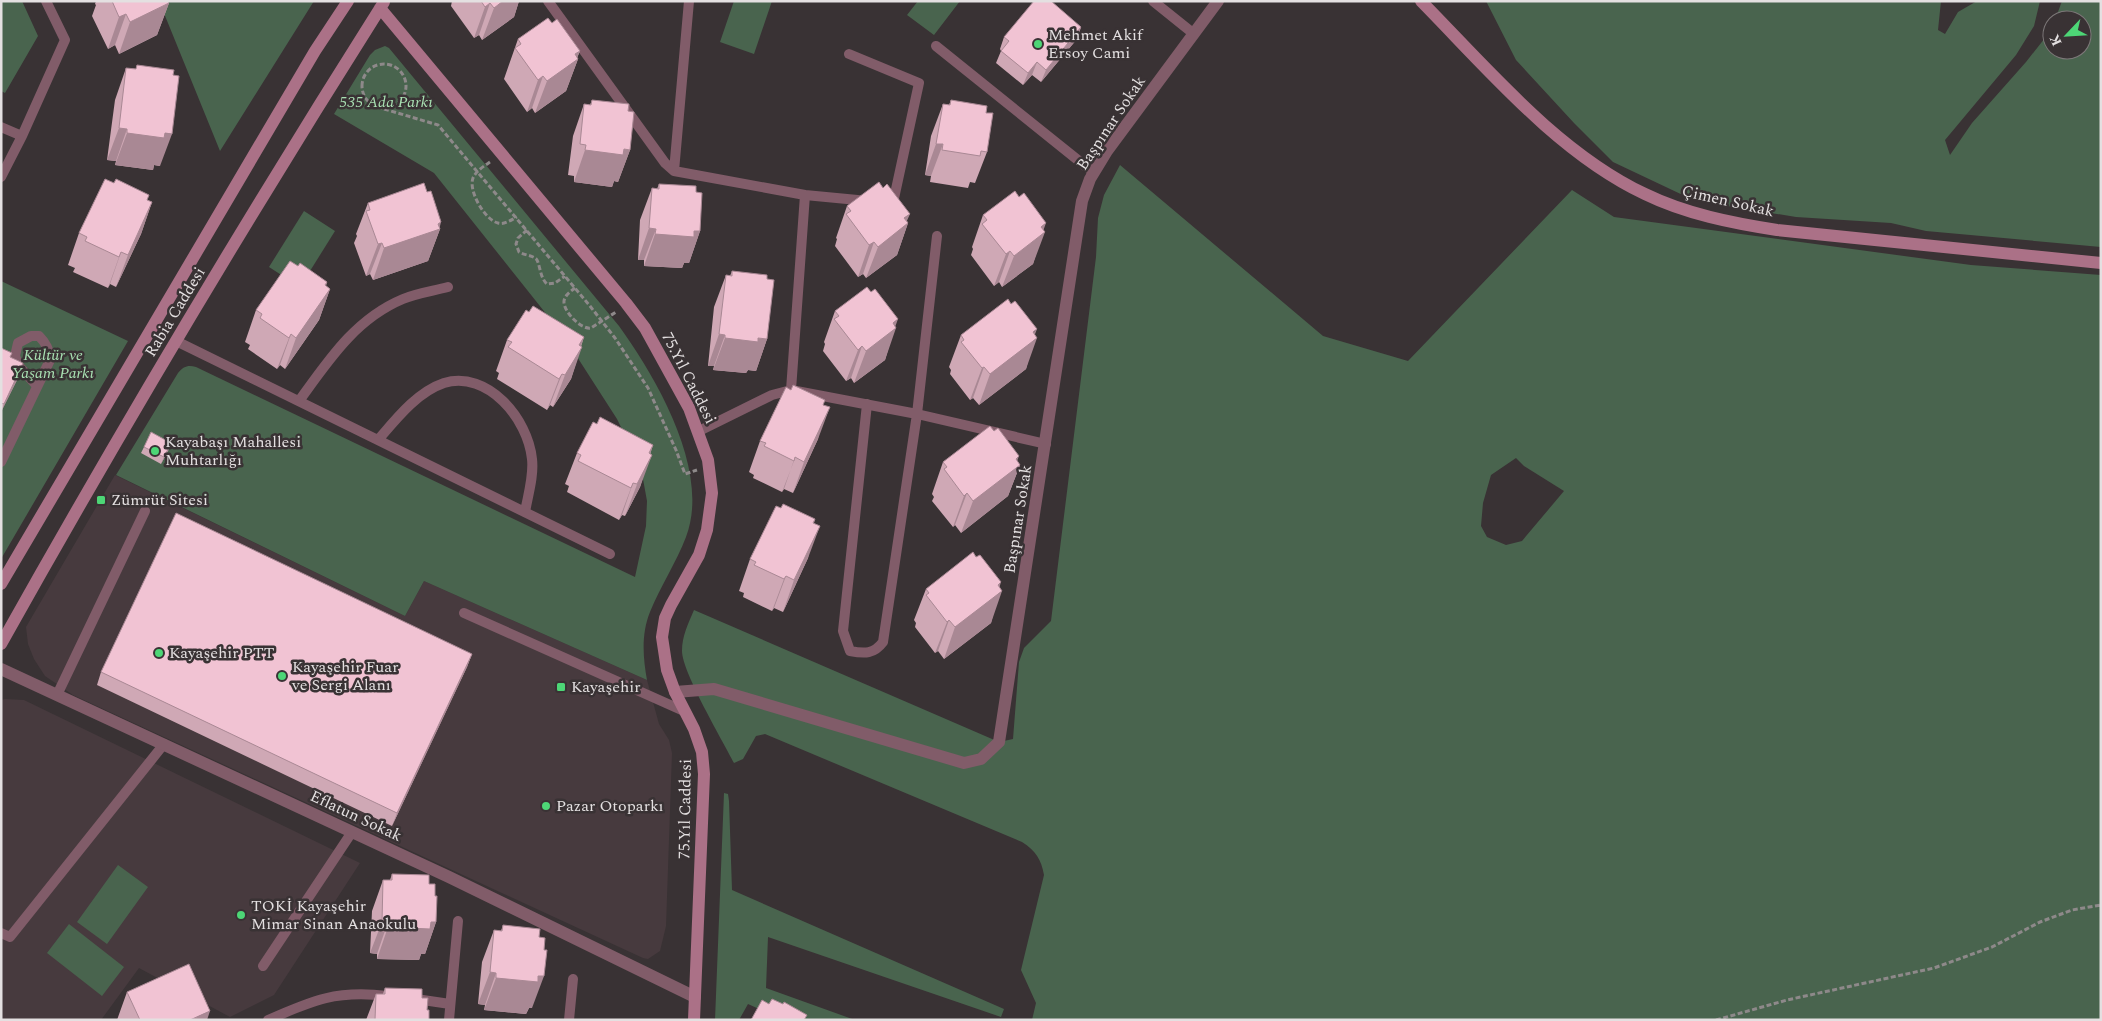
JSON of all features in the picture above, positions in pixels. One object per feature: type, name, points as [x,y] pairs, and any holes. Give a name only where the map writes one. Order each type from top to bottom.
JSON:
[{"type":"street","name":"Rabia Caddesi","points":[[1,584],[310,60],[348,1]]},
{"type":"street","name":"Başpınar Sokak","points":[[675,692],[714,689],[964,763],[981,759],[999,742],[1082,201],[1094,173],[1107,151],[1218,1]]},
{"type":"street","name":"Çimen Sokak","points":[[1421,1],[1544,124],[1583,158],[1645,194],[1681,209],[1745,225],[1777,230],[2101,263]]},
{"type":"street","name":"Rabia Caddesi","points":[[1,644],[122,430],[290,150],[382,4]]},
{"type":"street","name":"75.Yıl Caddesi","points":[[382,4],[501,153],[645,328],[689,408],[699,432],[709,466],[712,493],[707,530],[699,554],[671,605],[662,637],[667,670],[702,752],[704,774],[694,1020]]},
{"type":"street","name":"Eflatun Sokak","points":[[1,669],[352,832],[695,996]]},
{"type":"lane","points":[[1,177],[22,136],[65,40],[46,1]]},
{"type":"lane","points":[[548,1],[665,163],[674,171],[805,195],[893,203],[919,84],[849,54]]},
{"type":"lane","points":[[674,171],[689,1]]},
{"type":"lane","points":[[1153,1],[1194,34]]},
{"type":"lane","points":[[936,46],[1094,173]]},
{"type":"lane","points":[[1,127],[22,136]]},
{"type":"lane","points":[[791,390],[805,195]]},
{"type":"lane","points":[[868,404],[843,631],[850,651],[864,654],[876,650],[883,642],[917,414],[937,236]]},
{"type":"lane","points":[[299,401],[338,349],[373,314],[404,298],[448,287]]},
{"type":"lane","points":[[1,462],[50,360],[49,350],[44,341],[39,336],[31,336],[18,343],[15,356],[19,366],[37,386]]},
{"type":"lane","points":[[176,341],[610,554]]},
{"type":"lane","points":[[378,440],[414,402],[429,391],[443,384],[461,380],[480,385],[500,399],[516,417],[527,436],[532,459],[531,481],[524,512]]},
{"type":"lane","points":[[699,432],[772,395],[791,390],[917,414],[1046,444]]},
{"type":"lane","points":[[57,695],[145,511]]},
{"type":"lane","points":[[464,613],[686,712]]},
{"type":"lane","points":[[1,933],[10,937],[164,744]]},
{"type":"lane","points":[[263,966],[352,832]]},
{"type":"lane","points":[[449,1020],[458,921]]},
{"type":"lane","points":[[569,1020],[573,979]]},
{"type":"lane","points":[[268,1020],[307,1002],[334,994],[362,993],[450,1004]]},
{"type":"path","points":[[384,109],[394,106],[402,99],[406,84],[403,74],[396,67],[381,64],[368,71],[363,77],[362,92],[370,104],[384,109],[438,125],[603,322],[648,388],[685,474],[709,466]]},
{"type":"path","points":[[501,153],[477,172],[472,179],[471,185],[476,200],[488,216],[498,223],[505,223],[517,218]]},
{"type":"path","points":[[527,230],[518,238],[516,244],[519,252],[536,258],[540,276],[547,284],[555,283],[565,276]]},
{"type":"path","points":[[575,288],[564,300],[566,309],[577,322],[587,329],[603,322],[626,303]]},
{"type":"path","points":[[1716,1020],[1788,1000],[1934,968],[1992,947],[2040,922],[2072,910],[2101,905]]},
{"type":"shaded area","points":[[115,475],[405,616],[424,581],[647,680],[659,724],[669,740],[672,753],[666,926],[660,951],[648,959],[643,958],[73,695],[45,676],[34,659],[28,644],[26,627]]},
{"type":"shaded area","points":[[1,700],[24,700],[360,863],[274,995],[230,1017],[139,968],[101,1020],[1,1020]]},
{"type":"green space","points":[[1,1],[22,1],[38,36],[5,93],[1,91]]},
{"type":"green space","points":[[159,1],[314,1],[220,151]]},
{"type":"green space","points":[[734,1],[772,1],[754,54],[720,42]]},
{"type":"green space","points":[[918,1],[960,1],[934,35],[907,15]]},
{"type":"green space","points":[[1486,1],[1941,1],[1938,30],[1945,34],[1958,12],[1977,1],[2040,1],[2034,26],[2016,55],[1945,140],[1950,155],[1972,123],[2042,42],[2042,60],[2092,60],[2092,10],[2059,10],[2062,1],[2101,1],[2101,247],[1926,231],[1891,223],[1796,217],[1721,205],[1687,197],[1613,162],[1516,60]]},
{"type":"green space","name":"535 Ada Parkı","points":[[385,46],[389,48],[619,326],[649,372],[676,427],[686,455],[691,484],[692,511],[686,537],[647,620],[644,646],[647,680],[424,581],[405,616],[116,475],[178,373],[184,367],[193,366],[635,577],[646,526],[647,501],[641,468],[617,419],[563,335],[434,173],[334,114],[370,55],[375,50]]},
{"type":"green space","points":[[1120,165],[1323,336],[1408,361],[1572,190],[1614,217],[1971,265],[2101,275],[2101,1020],[1032,1020],[1036,1003],[1021,970],[1044,875],[1041,864],[1034,852],[1022,842],[765,734],[756,736],[743,759],[734,763],[704,707],[689,674],[684,661],[682,646],[694,610],[999,742],[1013,739],[1019,662],[1024,648],[1051,621],[1096,257],[1098,218],[1104,195]],"holes":[[[1516,458],[1524,466],[1564,491],[1522,541],[1506,545],[1487,537],[1481,526],[1483,503],[1491,475]]]},
{"type":"green space","points":[[304,211],[335,231],[300,287],[269,267]]},
{"type":"green space","name":"Kültür ve Yaşam Parkı","points":[[1,281],[128,341],[1,559]]},
{"type":"green space","points":[[724,793],[728,794],[729,801],[732,890],[1004,1009],[1001,1017],[768,937],[766,988],[855,1020],[783,1020],[748,1004],[739,1020],[715,1020]]},
{"type":"green space","points":[[118,865],[148,887],[107,944],[77,922]]},
{"type":"green space","points":[[69,924],[124,967],[102,996],[47,953]]},
{"type":"building","points":[[112,1],[167,1],[169,3],[130,22],[126,14],[119,17]]},
{"type":"building","points":[[481,1],[503,1],[494,8],[490,3],[485,7]]},
{"type":"building","name":"Mehmet Akif Ersoy Cami","points":[[1034,1],[1051,1],[1081,27],[1046,70],[1037,62],[1028,73],[1001,51],[1009,41],[1004,37]]},
{"type":"building","points":[[548,18],[552,23],[557,19],[580,51],[575,54],[578,59],[547,81],[543,76],[538,80],[515,48],[521,44],[518,39]]},
{"type":"building","points":[[137,65],[174,70],[173,75],[179,76],[172,134],[165,133],[164,138],[127,133],[127,129],[119,128],[126,68],[136,69]]},
{"type":"building","points":[[592,100],[629,104],[628,111],[634,112],[630,150],[624,149],[623,155],[585,150],[586,145],[580,144],[584,104],[591,105]]},
{"type":"building","points":[[951,100],[987,106],[986,113],[993,113],[987,152],[981,151],[980,156],[942,150],[943,144],[936,144],[943,104],[950,105]]},
{"type":"building","points":[[105,179],[114,183],[116,179],[149,195],[147,200],[152,202],[128,255],[121,252],[119,257],[85,241],[87,237],[79,233]]},
{"type":"building","points":[[879,182],[883,188],[887,184],[910,214],[904,218],[908,223],[878,247],[874,242],[869,245],[846,214],[851,211],[847,206]]},
{"type":"building","points":[[424,183],[427,192],[431,191],[441,222],[438,224],[440,229],[384,248],[382,243],[378,244],[366,211],[370,210],[368,203]]},
{"type":"building","points":[[659,184],[696,186],[696,192],[702,193],[700,231],[694,231],[694,237],[655,234],[656,229],[649,228],[652,188],[659,189]]},
{"type":"building","points":[[1015,191],[1019,197],[1024,193],[1046,223],[1041,227],[1045,232],[1014,256],[1010,251],[1006,254],[982,224],[987,220],[983,215]]},
{"type":"building","points":[[290,261],[298,266],[300,263],[327,282],[325,285],[330,289],[296,338],[291,334],[289,338],[260,318],[262,314],[256,310]]},
{"type":"building","points":[[732,271],[767,275],[767,279],[774,280],[767,339],[758,338],[758,342],[725,338],[725,335],[719,334],[726,275],[732,276]]},
{"type":"building","points":[[867,287],[871,292],[875,289],[898,319],[893,323],[896,328],[866,351],[862,346],[858,350],[834,319],[839,316],[835,311]]},
{"type":"building","points":[[1008,299],[1011,304],[1015,301],[1037,329],[1033,332],[1037,338],[990,374],[984,367],[982,368],[961,342],[964,340],[961,335]]},
{"type":"building","points":[[533,306],[584,337],[579,345],[582,347],[565,375],[562,374],[559,379],[508,347],[512,342],[507,340],[526,310],[529,312]]},
{"type":"building","points":[[1,348],[12,353],[10,357],[23,363],[4,404],[1,403]]},
{"type":"building","points":[[793,385],[825,400],[823,405],[830,407],[804,462],[795,457],[794,461],[764,446],[766,443],[760,441],[786,387],[791,390]]},
{"type":"building","points":[[600,417],[653,445],[649,453],[652,455],[637,484],[633,483],[631,488],[578,461],[581,455],[577,453],[593,422],[597,424]]},
{"type":"building","points":[[990,426],[994,431],[998,428],[1019,456],[1016,459],[1020,465],[973,501],[967,493],[964,496],[944,469],[947,467],[943,462]]},
{"type":"building","points":[[151,432],[171,443],[164,457],[144,447]]},
{"type":"building","points":[[783,504],[815,519],[813,523],[820,526],[794,580],[786,576],[784,579],[754,565],[756,562],[750,559],[776,506],[781,508]]},
{"type":"building","name":"Kayaşehir Fuar ve Sergi Alanı","points":[[176,513],[472,654],[397,813],[101,672]]},
{"type":"building","points":[[973,552],[976,557],[980,555],[1001,582],[998,585],[1002,591],[955,627],[949,620],[947,622],[926,595],[929,593],[926,589]]},
{"type":"building","points":[[392,874],[429,875],[429,884],[435,884],[435,896],[437,896],[436,922],[431,922],[430,929],[388,927],[388,922],[382,922],[383,880],[392,880]]},
{"type":"building","points":[[503,925],[540,929],[539,937],[545,938],[544,950],[547,950],[544,976],[538,976],[538,982],[496,978],[496,973],[490,972],[494,930],[502,931]]},
{"type":"building","points":[[189,964],[210,1011],[190,1020],[140,1020],[127,992]]},
{"type":"building","points":[[385,988],[422,989],[422,998],[428,998],[427,1010],[429,1010],[429,1020],[375,1020],[376,994],[385,994]]},
{"type":"building","points":[[772,999],[783,1004],[784,1002],[807,1015],[804,1020],[751,1020],[762,1000],[769,1004]]},
{"type":"place","name":"Mehmet Akif Ersoy Cami","points":[[1038,44]]},
{"type":"place","name":"Kayabaşı Mahallesi Muhtarlığı","points":[[155,451]]},
{"type":"place","name":"Zümrüt Sitesi","points":[[101,500]]},
{"type":"place","name":"Kayaşehir PTT","points":[[159,653]]},
{"type":"place","name":"Kayaşehir Fuar ve Sergi Alanı","points":[[282,676]]},
{"type":"place","name":"Kayaşehir","points":[[561,687]]},
{"type":"place","name":"Pazar Otoparkı","points":[[546,806]]},
{"type":"place","name":"TOKİ Kayaşehir Mimar Sinan Anaokulu","points":[[241,915]]}]
